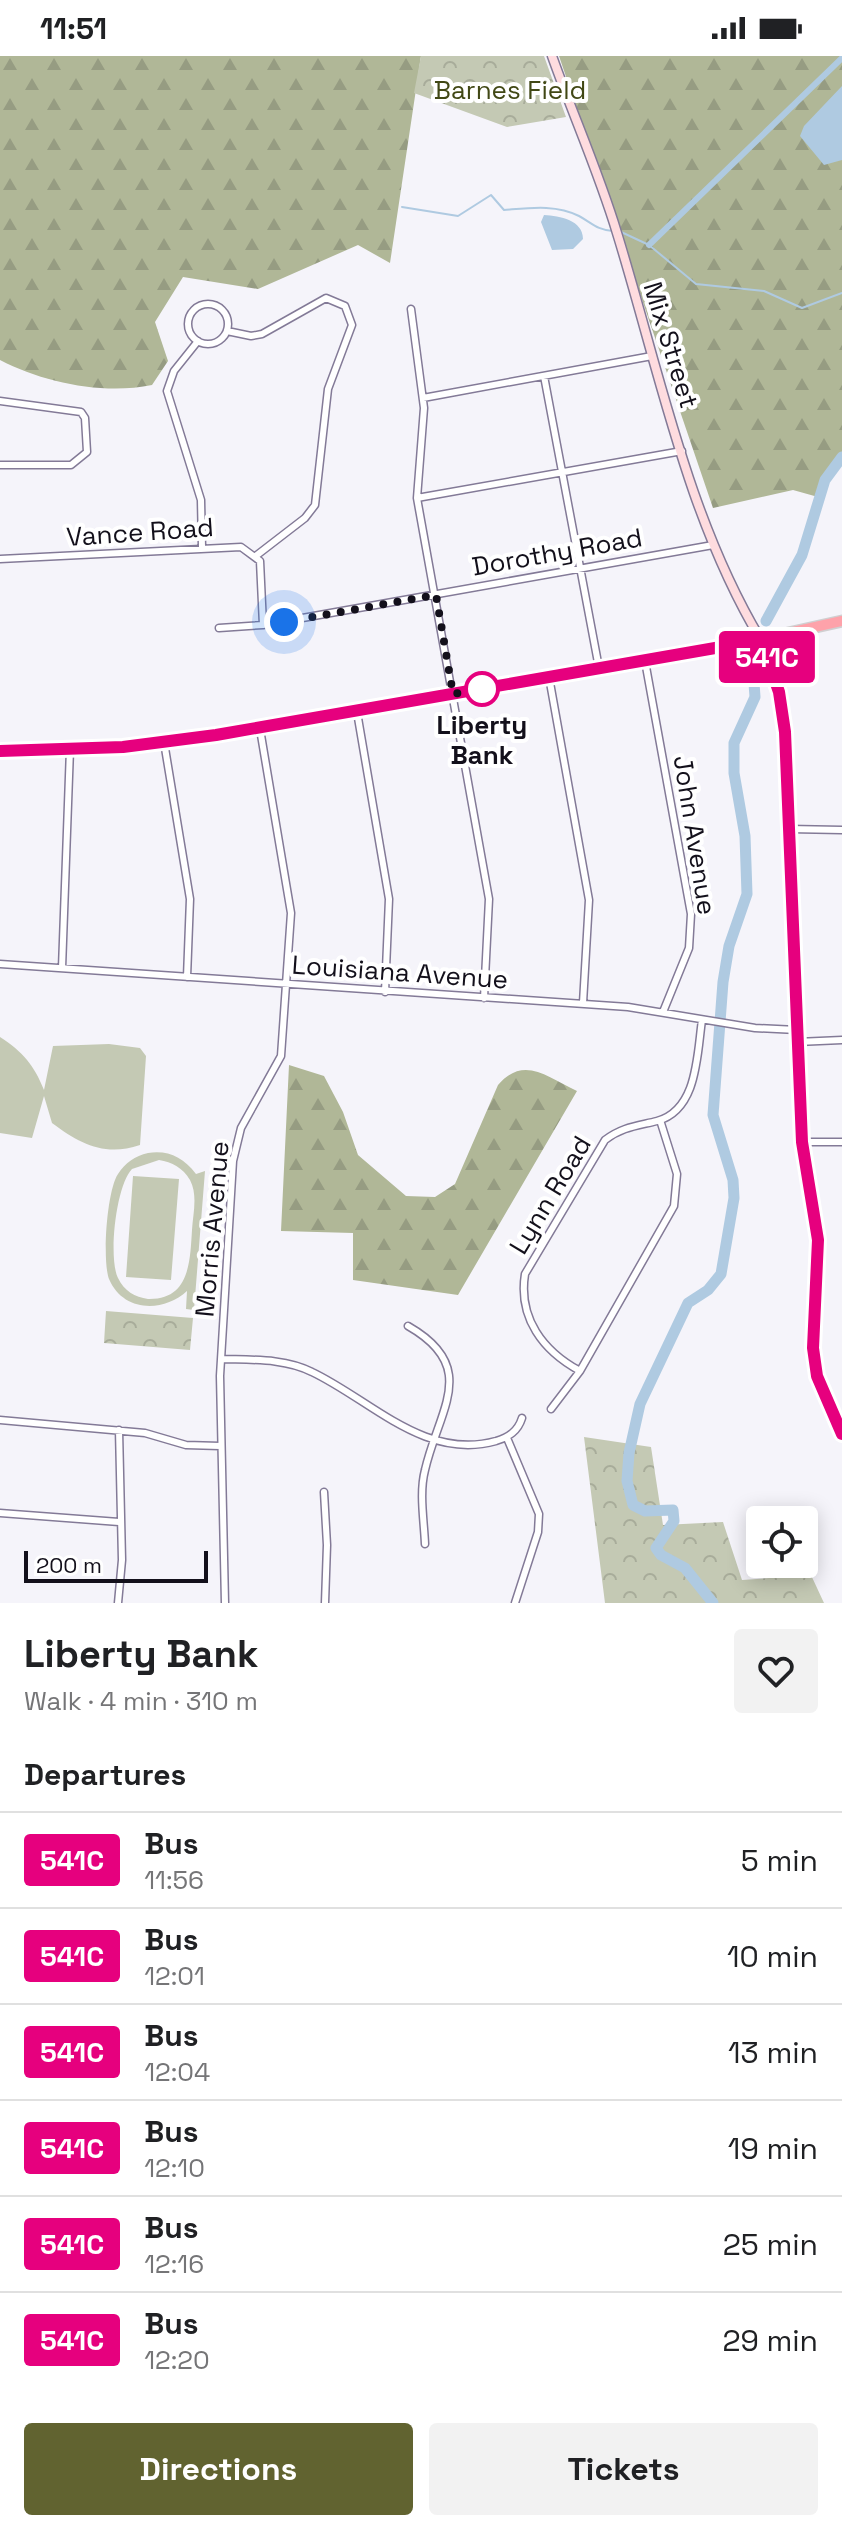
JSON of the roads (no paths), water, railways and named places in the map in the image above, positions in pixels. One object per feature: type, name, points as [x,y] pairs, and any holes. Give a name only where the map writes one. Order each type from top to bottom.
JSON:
[{"type":"highway","points":[[0,751],[164,742],[260,729],[761,640],[842,621]]},
{"type":"main road","name":"Mix Street","points":[[552,56],[616,231],[652,356],[713,545],[740,605],[761,640]]},
{"type":"street","points":[[227,331],[251,336],[262,334],[326,298],[345,306],[352,325],[328,389],[315,505],[305,518],[257,555],[261,568],[263,625]]},
{"type":"street","points":[[213,305],[224,311],[227,331],[215,343],[198,341],[190,332],[188,321],[200,306],[213,305]]},
{"type":"street","points":[[411,309],[423,398],[417,498],[489,899],[484,998]]},
{"type":"street","points":[[198,341],[174,371],[167,391],[201,500],[202,547]]},
{"type":"street","points":[[423,398],[652,356]]},
{"type":"street","points":[[544,376],[599,668]]},
{"type":"street","points":[[0,401],[81,412],[85,418],[87,452],[71,465],[0,465]]},
{"type":"street","points":[[417,498],[682,451]]},
{"type":"street","name":"Dorothy Road","points":[[219,628],[263,625],[713,545]]},
{"type":"street","name":"Vance Road","points":[[0,559],[84,558],[202,547],[241,547],[257,555]]},
{"type":"street","points":[[761,640],[782,705],[802,1142],[818,1240],[815,1362],[842,1434]]},
{"type":"street","name":"John Avenue","points":[[645,661],[691,914],[689,948],[663,1012]]},
{"type":"street","points":[[549,677],[589,900],[583,1003]]},
{"type":"street","points":[[357,712],[389,899],[385,992]]},
{"type":"street","name":"Morris Avenue","points":[[225,1603],[220,1446],[221,1359],[233,1161],[241,1128],[281,1056],[290,900],[260,729]]},
{"type":"street","points":[[164,742],[190,899],[187,977]]},
{"type":"street","points":[[62,968],[70,749]]},
{"type":"street","points":[[789,829],[842,830]]},
{"type":"street","name":"Louisiana Avenue","points":[[0,964],[583,1003],[663,1012],[726,1024],[797,1030]]},
{"type":"street","points":[[551,1409],[580,1371],[674,1206],[677,1174],[660,1120],[675,1111],[687,1095],[702,1020]]},
{"type":"street","points":[[797,1042],[842,1040]]},
{"type":"street","name":"Lynn Road","points":[[580,1371],[554,1354],[534,1330],[523,1298],[525,1274],[605,1140],[624,1128],[660,1120]]},
{"type":"street","points":[[802,1142],[842,1142]]},
{"type":"street","points":[[408,1326],[429,1339],[449,1366],[450,1389],[423,1482],[425,1544]]},
{"type":"street","points":[[221,1359],[299,1366],[434,1441],[464,1446],[507,1438],[519,1427],[522,1418]]},
{"type":"street","points":[[0,1420],[145,1433],[186,1445],[220,1446]]},
{"type":"street","points":[[118,1603],[122,1560],[119,1430]]},
{"type":"street","points":[[507,1438],[539,1514],[538,1532],[515,1603]]},
{"type":"street","points":[[324,1492],[327,1545],[325,1603]]},
{"type":"street","points":[[0,1513],[119,1522]]},
{"type":"water","points":[[842,86],[842,160],[824,165],[800,136],[804,126]]},
{"type":"water","points":[[544,215],[575,223],[583,239],[573,249],[552,250],[541,222]]},
{"type":"waterway","points":[[649,245],[842,58]]},
{"type":"waterway","points":[[402,207],[458,216],[491,195],[504,210],[561,210],[599,228],[613,231]]},
{"type":"waterway","points":[[619,231],[649,245],[696,284],[764,291],[802,308],[842,293]]},
{"type":"waterway","points":[[766,621],[802,555],[825,480],[842,457]]},
{"type":"waterway","points":[[713,1603],[685,1568],[661,1555],[656,1548],[674,1521],[673,1510],[645,1511],[633,1505],[627,1481],[629,1453],[640,1404],[688,1303],[708,1290],[721,1274],[734,1198],[733,1180],[713,1115],[723,982],[729,946],[747,894],[745,836],[734,773],[734,743],[755,697],[753,669]]},
{"type":"place","name":"Liberty Bank","points":[[482,689]]},
{"type":"park label","name":"Barnes Field","points":[[510,90]]}]
